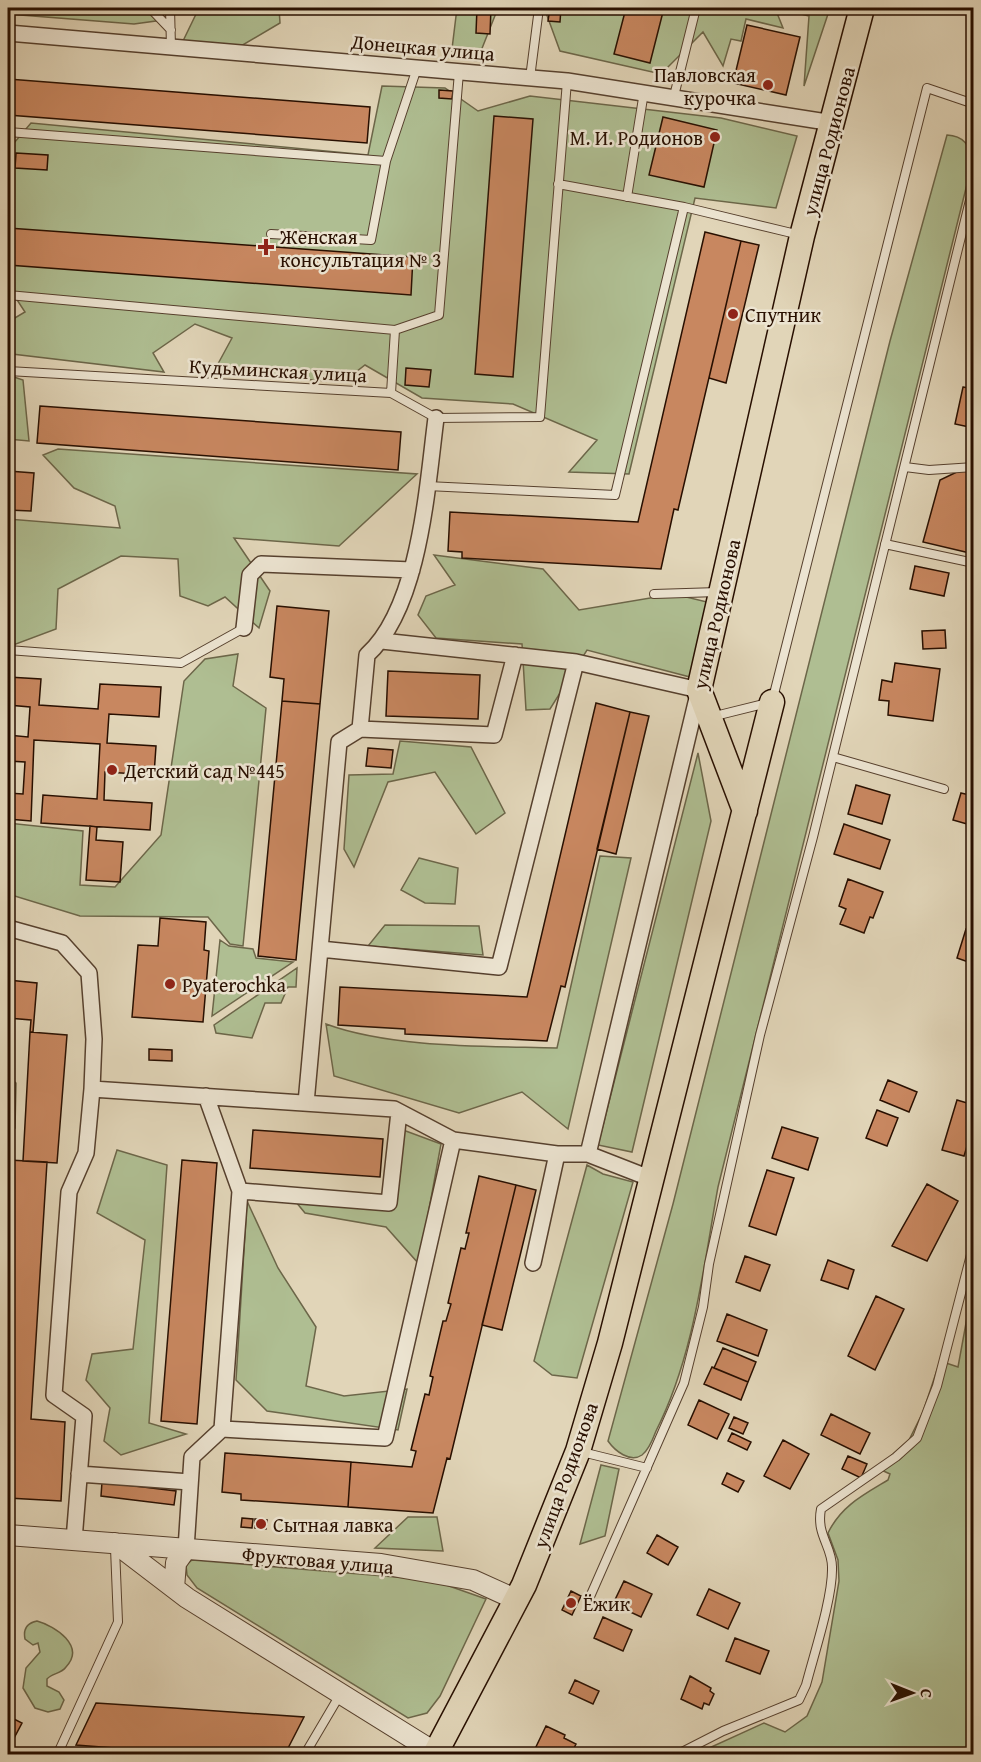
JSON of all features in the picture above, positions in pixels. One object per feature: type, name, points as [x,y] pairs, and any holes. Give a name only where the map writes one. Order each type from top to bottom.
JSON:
[{"type":"main road","name":"улица Родионова","points":[[699,690],[802,236],[862,8]]},
{"type":"main road","points":[[699,690],[745,811]]},
{"type":"main road","name":"улица Родионова","points":[[436,1754],[517,1600],[578,1451],[610,1343],[772,702]]},
{"type":"street","name":"Донецкая улица","points":[[8,33],[567,81],[674,96],[833,123]]},
{"type":"street","points":[[360,729],[367,655],[382,641],[416,561],[436,418]]},
{"type":"street","points":[[244,627],[250,575],[261,564],[412,570]]},
{"type":"street","points":[[382,641],[576,662],[699,690]]},
{"type":"street","points":[[306,1103],[339,742],[360,729],[494,735],[515,655]]},
{"type":"street","points":[[320,949],[499,967],[576,662]]},
{"type":"street","name":"улица Родионова","points":[[588,1154],[699,690]]},
{"type":"street","points":[[8,928],[62,943],[89,973],[94,1039],[92,1089],[86,1153],[69,1192],[54,1395],[84,1416],[74,1540]]},
{"type":"street","points":[[92,1089],[394,1109],[453,1140],[557,1154],[588,1154],[652,1179]]},
{"type":"street","points":[[174,1588],[176,1563],[186,1549],[192,1457],[222,1429],[240,1191],[206,1096]]},
{"type":"street","points":[[240,1191],[389,1203],[399,1112]]},
{"type":"street","points":[[222,1429],[386,1438],[453,1140]]},
{"type":"street","points":[[533,1263],[557,1154]]},
{"type":"street","points":[[79,1474],[190,1482]]},
{"type":"street","name":"Фруктовая улица","points":[[8,1535],[381,1564],[473,1580],[517,1600]]},
{"type":"street","points":[[115,1543],[174,1588],[436,1754]]},
{"type":"lane","points":[[150,8],[171,30]]},
{"type":"lane","points":[[170,8],[171,47]]},
{"type":"lane","points":[[530,78],[538,8]]},
{"type":"lane","points":[[674,96],[696,8]]},
{"type":"lane","points":[[271,234],[371,240],[386,162],[417,68]]},
{"type":"lane","points":[[8,295],[396,330],[439,315],[459,72]]},
{"type":"lane","points":[[567,81],[558,184],[684,207],[802,236]]},
{"type":"lane","name":"улица Родионова","points":[[772,702],[927,88],[974,104]]},
{"type":"lane","points":[[627,197],[644,92]]},
{"type":"lane","points":[[8,132],[386,162]]},
{"type":"lane","points":[[589,1599],[684,1383],[704,1306],[709,1264],[760,1035],[833,757],[974,183]]},
{"type":"lane","name":"Кудьминская улица","points":[[8,371],[391,393],[436,418],[540,417],[558,184]]},
{"type":"lane","points":[[427,486],[615,495],[684,207]]},
{"type":"lane","points":[[391,393],[396,330]]},
{"type":"lane","points":[[905,467],[929,470],[974,467]]},
{"type":"lane","points":[[885,544],[974,564]]},
{"type":"lane","points":[[654,594],[721,592]]},
{"type":"lane","points":[[8,650],[181,663],[244,627]]},
{"type":"lane","points":[[709,717],[772,702]]},
{"type":"lane","points":[[833,757],[944,789]]},
{"type":"lane","points":[[678,1755],[723,1731],[766,1716],[799,1700],[806,1685],[831,1583],[833,1565],[820,1533],[821,1509],[896,1457],[916,1438],[937,1386],[974,1243]]},
{"type":"lane","points":[[578,1451],[647,1468]]},
{"type":"lane","points":[[60,1755],[58,1753],[118,1622],[115,1543]]},
{"type":"lane","points":[[305,1755],[341,1693]]},
{"type":"green space","points":[[8,8],[164,8],[163,20],[134,24],[8,14]]},
{"type":"green space","points":[[199,8],[279,8],[280,23],[241,46],[182,43]]},
{"type":"green space","points":[[457,8],[498,8],[477,61],[451,57]]},
{"type":"green space","points":[[525,8],[775,8],[783,28],[746,19],[741,41],[731,39],[723,66],[703,32],[661,74],[560,51],[545,10]]},
{"type":"green space","points":[[778,8],[830,8],[804,86],[809,16]]},
{"type":"green space","points":[[382,86],[445,88],[478,111],[530,96],[721,118],[797,136],[776,208],[695,198],[629,474],[569,472],[597,440],[513,404],[422,398],[365,365],[343,382],[213,373],[232,338],[195,324],[153,353],[164,372],[12,354],[8,346],[8,322],[25,312],[8,286],[8,150],[31,123],[368,155]]},
{"type":"green space","points":[[947,135],[962,139],[970,150],[973,160],[718,1187],[696,1312],[680,1373],[650,1444],[642,1455],[628,1457],[615,1449],[608,1441],[673,1204],[890,341]]},
{"type":"green space","points":[[8,375],[23,380],[29,441],[8,439]]},
{"type":"green space","points":[[58,449],[417,474],[339,546],[234,538],[270,591],[259,628],[225,597],[208,606],[180,596],[178,559],[121,556],[58,589],[56,629],[8,647],[8,519],[120,528],[115,506],[74,488],[43,455]]},
{"type":"green space","points":[[434,555],[543,569],[579,610],[674,594],[707,602],[690,677],[587,650],[550,709],[526,710],[522,644],[436,638],[418,615],[426,596],[455,585]]},
{"type":"green space","points":[[238,654],[233,686],[266,708],[243,946],[230,944],[208,917],[80,916],[8,894],[8,823],[83,831],[80,885],[115,887],[161,835],[184,681],[205,659]]},
{"type":"green space","points":[[400,741],[471,747],[505,813],[476,834],[435,772],[388,782],[354,867],[344,849],[349,775],[393,774]]},
{"type":"green space","points":[[698,753],[711,821],[632,1152],[598,1145]]},
{"type":"green space","points":[[600,856],[631,858],[568,1129],[522,1092],[459,1113],[334,1076],[326,1024],[352,1032],[409,1042],[557,1048]]},
{"type":"green space","points":[[419,858],[458,868],[455,904],[425,903],[401,890]]},
{"type":"green space","points":[[385,925],[479,926],[483,955],[368,946]]},
{"type":"green space","points":[[220,940],[229,946],[253,949],[256,958],[293,962],[212,1016]]},
{"type":"green space","points":[[297,968],[296,987],[288,987],[281,1003],[265,1003],[252,1038],[216,1033],[214,1025]]},
{"type":"green space","points":[[8,1076],[16,1083],[15,1128],[8,1128]]},
{"type":"green space","points":[[395,1127],[441,1144],[419,1264],[386,1227],[305,1213],[296,1202],[396,1193]]},
{"type":"green space","points":[[117,1150],[167,1165],[149,1423],[186,1434],[121,1455],[104,1441],[110,1408],[86,1380],[92,1354],[133,1349],[145,1240],[97,1213]]},
{"type":"green space","points":[[587,1165],[603,1174],[633,1182],[577,1378],[552,1375],[534,1361]]},
{"type":"green space","points":[[247,1201],[278,1268],[316,1327],[306,1386],[344,1396],[407,1389],[398,1430],[267,1411],[236,1380]]},
{"type":"green space","points":[[973,1285],[973,1754],[696,1754],[764,1723],[785,1732],[807,1716],[822,1682],[839,1581],[838,1560],[828,1533],[846,1508],[888,1480],[890,1474],[877,1468],[909,1440],[923,1412],[940,1361],[958,1367]]},
{"type":"green space","points":[[601,1465],[619,1469],[605,1536],[580,1544]]},
{"type":"green space","points":[[408,1517],[437,1517],[443,1551],[375,1548]]},
{"type":"green space","points":[[192,1560],[432,1580],[486,1599],[440,1696],[427,1713],[408,1718],[197,1588],[187,1575],[186,1565]]},
{"type":"green space","points":[[37,1621],[52,1627],[66,1638],[72,1652],[71,1659],[64,1669],[47,1679],[47,1686],[59,1692],[64,1700],[60,1709],[48,1712],[35,1708],[23,1688],[26,1668],[40,1652],[38,1643],[33,1645],[25,1639],[26,1627]]},
{"type":"building","points":[[477,8],[491,8],[490,34],[476,33]]},
{"type":"building","points":[[550,8],[561,8],[560,22],[548,21]]},
{"type":"building","points":[[626,8],[664,8],[650,63],[614,54]]},
{"type":"building","points":[[747,25],[800,37],[786,95],[733,83]]},
{"type":"building","points":[[8,79],[370,107],[367,143],[8,115]]},
{"type":"building","points":[[439,90],[453,91],[452,99],[439,98]]},
{"type":"building","points":[[494,116],[533,119],[513,377],[475,374]]},
{"type":"building","points":[[663,117],[717,130],[704,187],[649,175]]},
{"type":"building","points":[[16,153],[48,155],[47,170],[15,168]]},
{"type":"building","points":[[8,228],[413,257],[411,295],[8,265]]},
{"type":"building","points":[[705,232],[741,241],[678,510],[674,509],[661,569],[462,558],[462,552],[448,551],[450,512],[638,522]]},
{"type":"building","name":"Спутник","points":[[741,241],[759,245],[726,383],[709,378]]},
{"type":"building","points":[[974,325],[974,357],[967,355]]},
{"type":"building","points":[[406,368],[431,370],[429,387],[405,385]]},
{"type":"building","points":[[963,387],[974,389],[974,428],[955,424]]},
{"type":"building","points":[[40,406],[401,432],[398,470],[37,443]]},
{"type":"building","points":[[963,469],[974,472],[974,554],[923,542],[940,480]]},
{"type":"building","points":[[8,471],[34,473],[31,511],[8,510]]},
{"type":"building","points":[[915,566],[949,573],[944,596],[910,589]]},
{"type":"building","points":[[277,606],[329,611],[320,704],[282,701],[284,679],[270,677]]},
{"type":"building","points":[[945,630],[946,648],[923,649],[922,631]]},
{"type":"building","points":[[895,663],[940,669],[933,721],[888,715],[889,701],[879,700],[882,680],[892,682]]},
{"type":"building","points":[[388,671],[480,675],[478,719],[386,716]]},
{"type":"building","points":[[8,677],[41,679],[39,705],[98,709],[100,684],[161,687],[159,717],[109,714],[107,743],[156,746],[154,775],[105,772],[104,800],[152,803],[150,830],[41,823],[43,795],[97,799],[100,744],[34,740],[31,821],[8,819],[8,793],[23,794],[25,762],[8,761],[8,735],[28,737],[30,707],[8,705]]},
{"type":"building","points":[[282,701],[320,704],[296,960],[258,956]]},
{"type":"building","points":[[596,703],[630,712],[565,987],[561,986],[547,1041],[405,1034],[405,1029],[338,1025],[340,987],[527,997]]},
{"type":"building","points":[[630,712],[649,716],[616,854],[597,849]]},
{"type":"building","points":[[368,748],[393,750],[391,768],[366,766]]},
{"type":"building","points":[[856,785],[890,795],[882,824],[848,814]]},
{"type":"building","points":[[961,793],[974,796],[974,826],[953,820]]},
{"type":"building","points":[[844,824],[890,840],[880,869],[834,854]]},
{"type":"building","points":[[90,826],[97,827],[96,840],[123,842],[120,882],[86,880]]},
{"type":"building","points":[[848,879],[883,892],[873,918],[870,917],[864,933],[840,924],[846,909],[839,906]]},
{"type":"building","name":"Pyaterochka","points":[[160,918],[206,922],[204,950],[209,951],[203,1022],[132,1017],[138,945],[158,946]]},
{"type":"building","points":[[966,929],[974,931],[974,964],[957,958]]},
{"type":"building","points":[[8,980],[37,983],[33,1032],[30,1032],[31,1020],[8,1018]]},
{"type":"building","points":[[30,1032],[67,1035],[57,1163],[23,1161]]},
{"type":"building","points":[[149,1049],[172,1050],[172,1061],[149,1060]]},
{"type":"building","points":[[888,1080],[917,1092],[909,1112],[880,1100]]},
{"type":"building","points":[[957,1100],[974,1105],[974,1123],[964,1156],[942,1150]]},
{"type":"building","points":[[877,1110],[898,1118],[887,1146],[866,1138]]},
{"type":"building","points":[[782,1127],[818,1138],[808,1170],[772,1158]]},
{"type":"building","points":[[253,1130],[383,1139],[380,1177],[250,1168]]},
{"type":"building","points":[[8,1160],[47,1162],[31,1419],[65,1422],[61,1501],[8,1498]]},
{"type":"building","points":[[182,1160],[217,1163],[197,1424],[161,1421]]},
{"type":"building","points":[[767,1170],[794,1178],[776,1235],[749,1226]]},
{"type":"building","points":[[479,1176],[516,1185],[450,1459],[447,1458],[433,1513],[348,1507],[351,1462],[412,1467],[416,1451],[411,1450],[425,1394],[429,1395],[433,1377],[430,1376],[443,1321],[446,1321],[451,1304],[448,1303],[461,1248],[465,1249],[469,1233],[466,1233]]},
{"type":"building","points":[[927,1184],[958,1201],[927,1261],[892,1246]]},
{"type":"building","points":[[516,1185],[536,1190],[502,1330],[482,1325]]},
{"type":"building","points":[[745,1256],[770,1265],[760,1291],[736,1282]]},
{"type":"building","points":[[828,1260],[854,1270],[848,1289],[821,1280]]},
{"type":"building","points":[[876,1296],[904,1309],[875,1370],[848,1356]]},
{"type":"building","points":[[727,1314],[767,1330],[758,1356],[717,1341]]},
{"type":"building","points":[[723,1348],[756,1362],[748,1382],[714,1368]]},
{"type":"building","points":[[712,1367],[748,1382],[741,1400],[704,1384]]},
{"type":"building","points":[[699,1400],[729,1414],[717,1439],[688,1425]]},
{"type":"building","points":[[831,1414],[870,1433],[860,1454],[821,1435]]},
{"type":"building","points":[[734,1417],[748,1423],[743,1434],[729,1428]]},
{"type":"building","points":[[732,1433],[751,1442],[747,1450],[728,1441]]},
{"type":"building","points":[[783,1440],[809,1454],[790,1489],[764,1476]]},
{"type":"building","points":[[225,1453],[351,1462],[348,1507],[241,1500],[241,1494],[222,1492]]},
{"type":"building","points":[[848,1456],[867,1464],[861,1478],[842,1469]]},
{"type":"building","points":[[727,1473],[744,1481],[738,1492],[722,1484]]},
{"type":"building","points":[[102,1482],[176,1491],[174,1505],[101,1496]]},
{"type":"building","points":[[242,1518],[253,1519],[252,1528],[241,1527]]},
{"type":"building","name":"Сытная лавка","points":[[255,1519],[267,1520],[266,1529],[255,1528]]},
{"type":"building","points":[[657,1535],[678,1547],[668,1565],[647,1553]]},
{"type":"building","points":[[624,1581],[652,1594],[641,1617],[613,1604]]},
{"type":"building","points":[[709,1589],[740,1603],[728,1629],[697,1615]]},
{"type":"building","name":"Ёжик","points":[[571,1591],[581,1596],[572,1615],[562,1610]]},
{"type":"building","points":[[603,1617],[632,1630],[623,1651],[594,1638]]},
{"type":"building","points":[[735,1638],[769,1651],[760,1674],[726,1661]]},
{"type":"building","points":[[690,1676],[711,1688],[710,1691],[714,1694],[709,1705],[704,1703],[702,1709],[681,1699]]},
{"type":"building","points":[[575,1680],[599,1691],[593,1704],[569,1693]]},
{"type":"building","points":[[96,1703],[304,1717],[285,1754],[192,1754],[76,1745]]},
{"type":"building","points":[[8,1716],[22,1723],[13,1740],[8,1738]]},
{"type":"building","points":[[546,1726],[565,1735],[564,1738],[576,1744],[574,1748],[582,1754],[533,1753]]},
{"type":"place","name":"Павловская курочка","points":[[768,85]]},
{"type":"place","name":"М. И. Родионов","points":[[715,137]]},
{"type":"place","name":"Женская консультация № 3","points":[[266,247]]},
{"type":"place","name":"Спутник","points":[[733,314]]},
{"type":"place","name":"Детский сад №445","points":[[112,770]]},
{"type":"place","name":"Pyaterochka","points":[[170,984]]},
{"type":"place","name":"Сытная лавка","points":[[261,1524]]},
{"type":"place","name":"Ёжик","points":[[571,1603]]}]
